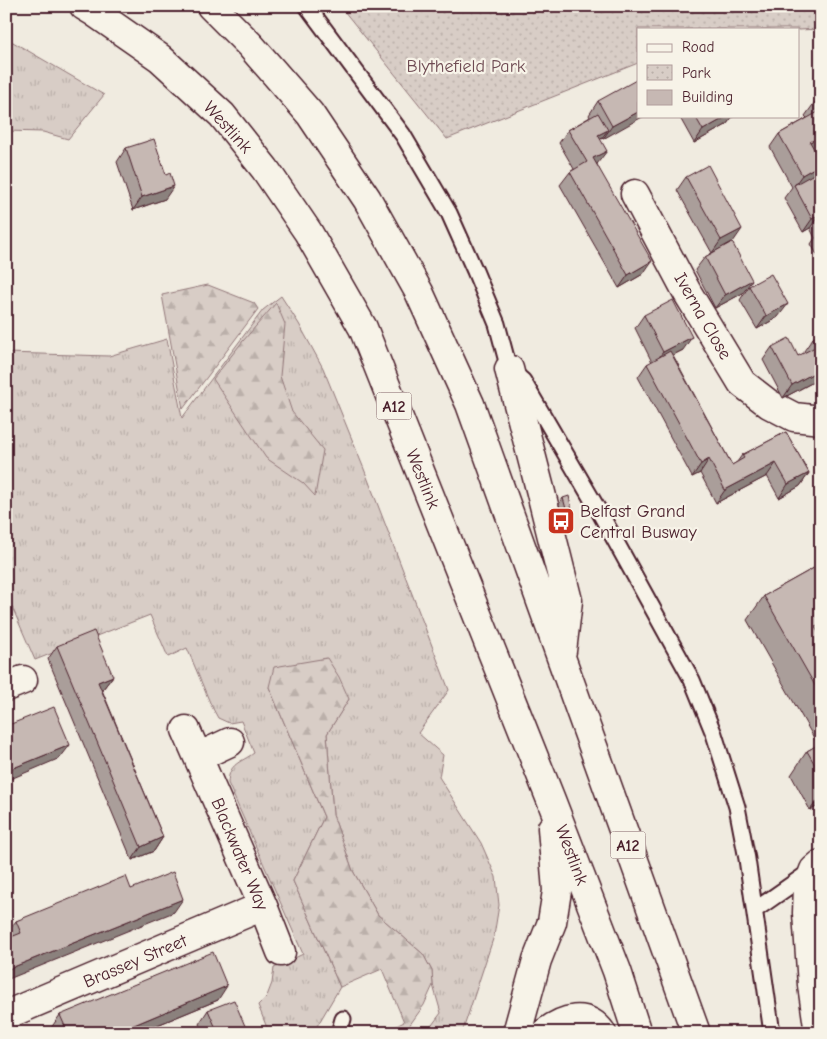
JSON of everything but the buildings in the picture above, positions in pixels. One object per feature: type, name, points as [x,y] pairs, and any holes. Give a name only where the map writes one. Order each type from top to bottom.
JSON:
[{"type":"main road","name":"Westlink","points":[[84,6],[160,58],[222,115],[265,170],[308,232],[362,328],[550,800],[613,962],[637,1033]]},
{"type":"main road","name":"A12","points":[[211,6],[250,45],[310,114],[367,199],[419,292],[470,404],[696,1033]]},
{"type":"main road","name":"Iverna Close","points":[[635,194],[687,292],[742,383],[769,404],[794,417],[821,420]]},
{"type":"main road","points":[[509,369],[568,601],[561,658]]},
{"type":"main road","name":"Blackwater Way","points":[[186,730],[263,906],[281,952]]},
{"type":"main road","points":[[198,756],[230,742]]},
{"type":"main road","points":[[517,1033],[537,960],[552,922],[557,891],[550,800]]},
{"type":"main road","points":[[817,867],[808,886],[807,913],[812,985],[819,1033]]},
{"type":"main road","name":"Brassey Street","points":[[6,1015],[263,906]]},
{"type":"main road","points":[[545,1033],[553,1026],[572,1019],[584,1020],[598,1028],[602,1033]]},
{"type":"lane","points":[[307,6],[403,135],[449,213],[497,324],[509,369],[524,381],[600,512],[692,680],[714,734],[737,807],[755,910],[772,1033]]},
{"type":"lane","points":[[755,910],[817,867]]},
{"type":"green space","name":"Blythefield Park","points":[[340,6],[821,6],[821,29],[637,28],[637,63],[447,139]]},
{"type":"green space","points":[[6,38],[104,95],[68,139],[43,132],[6,131]]},
{"type":"green space","points":[[208,285],[254,303],[258,309],[183,409],[162,295]]},
{"type":"green space","points":[[281,296],[323,368],[449,690],[418,733],[443,755],[439,777],[481,843],[496,877],[499,905],[494,936],[462,1033],[426,1033],[441,1013],[433,985],[432,971],[423,954],[378,915],[353,871],[333,815],[327,734],[349,699],[269,687],[324,817],[293,881],[340,987],[313,1033],[269,1033],[258,1005],[267,996],[272,983],[274,968],[303,954],[228,783],[233,767],[254,753],[241,721],[229,723],[218,718],[187,648],[168,657],[150,615],[35,660],[6,593],[6,353],[109,356],[167,339],[182,418],[263,310]]},
{"type":"green space","points":[[276,303],[285,324],[280,376],[292,412],[323,450],[315,496],[303,483],[266,458],[213,379]]},
{"type":"green space","points":[[327,658],[339,677],[349,699],[327,734],[333,815],[353,871],[378,915],[423,954],[432,971],[433,985],[424,1005],[404,1033],[383,1033],[404,1022],[382,969],[340,987],[293,881],[324,817],[269,687],[274,667]]},
{"type":"place","name":"Belfast Grand Central Busway","points":[[561,521]]}]
